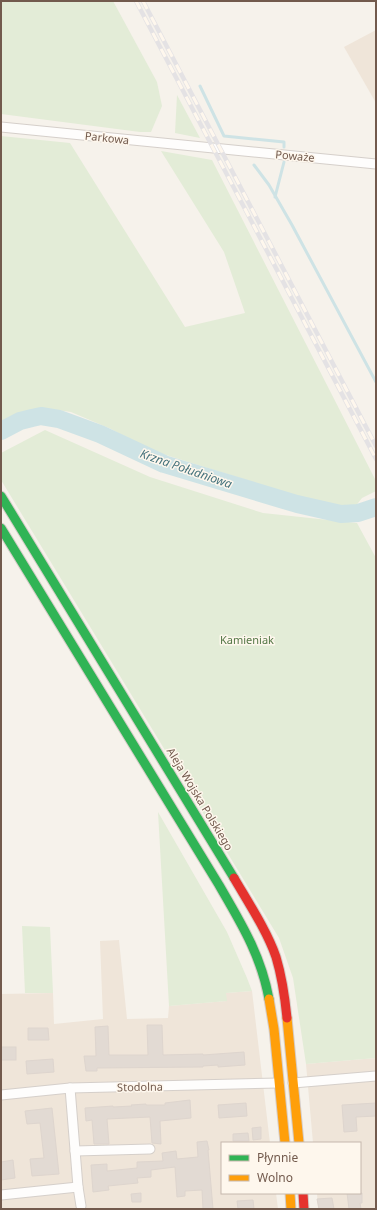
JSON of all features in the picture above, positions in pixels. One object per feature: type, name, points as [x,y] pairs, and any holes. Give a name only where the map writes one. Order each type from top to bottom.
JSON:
[{"type":"main road","name":"Aleja Wojska Polskiego","points":[[1,496],[237,883],[266,934],[276,958],[284,990],[298,1142]]},
{"type":"main road","points":[[1,528],[250,939],[262,970],[268,994],[276,1047],[285,1142]]},
{"type":"main road","points":[[290,1194],[291,1209]]},
{"type":"main road","points":[[303,1194],[304,1209]]},
{"type":"street","name":"Parkowa","points":[[1,128],[213,149]]},
{"type":"street","name":"Poważe","points":[[213,149],[376,164]]},
{"type":"street","points":[[293,1083],[376,1076]]},
{"type":"street","name":"Stodolna","points":[[1,1095],[70,1088],[279,1083]]},
{"type":"street","points":[[70,1088],[78,1187],[81,1206]]},
{"type":"street","points":[[75,1151],[150,1149]]},
{"type":"street","points":[[1,1195],[78,1187]]},
{"type":"shaded area","points":[[376,30],[376,103],[344,47]]},
{"type":"shaded area","points":[[119,940],[127,1019],[168,1018],[169,1006],[226,1001],[226,993],[252,991],[270,1142],[221,1142],[221,1194],[276,1194],[278,1209],[1,1209],[1,994],[53,993],[54,1024],[103,1019],[100,941]]},
{"type":"shaded area","points":[[376,1058],[376,1209],[318,1209],[317,1194],[361,1194],[361,1142],[313,1142],[306,1064]]},
{"type":"green space","points":[[1,1],[113,1],[157,82],[162,106],[151,132],[140,132],[1,114]]},
{"type":"green space","points":[[177,95],[200,138],[175,133]]},
{"type":"green space","points":[[1,136],[70,143],[185,327],[245,313],[224,252],[161,151],[212,160],[376,481],[376,491],[362,498],[354,508],[323,504],[150,450],[111,429],[71,412],[43,408],[20,413],[1,425]]},
{"type":"green space","name":"Kamieniak","points":[[45,430],[150,477],[263,513],[357,523],[376,558],[376,1058],[306,1064],[293,978],[279,938],[1,480],[1,453]]},
{"type":"green space","points":[[158,812],[227,932],[252,991],[226,993],[227,1001],[169,1006]]},
{"type":"green space","points":[[22,926],[50,927],[53,993],[25,993]]},
{"type":"building","points":[[147,1025],[162,1025],[163,1055],[203,1055],[244,1052],[245,1065],[218,1067],[218,1065],[203,1067],[97,1068],[97,1071],[86,1071],[84,1056],[96,1056],[95,1027],[108,1026],[109,1055],[148,1055]]},
{"type":"building","points":[[28,1028],[48,1028],[49,1040],[28,1040]]},
{"type":"building","points":[[1,1047],[16,1047],[16,1060],[1,1060]]},
{"type":"building","points":[[53,1059],[54,1072],[27,1074],[26,1061]]},
{"type":"building","points":[[190,1100],[191,1118],[160,1121],[161,1144],[152,1143],[150,1117],[107,1119],[109,1144],[94,1144],[92,1120],[86,1121],[85,1108],[146,1104],[165,1105],[165,1103]]},
{"type":"building","points":[[246,1103],[247,1116],[219,1118],[218,1105]]},
{"type":"building","points":[[376,1103],[376,1116],[356,1117],[357,1131],[344,1132],[342,1105]]},
{"type":"building","points":[[52,1108],[59,1174],[32,1176],[30,1159],[44,1158],[40,1123],[27,1124],[25,1111]]},
{"type":"building","points":[[261,1127],[261,1139],[253,1140],[252,1128]]},
{"type":"building","points":[[248,1133],[249,1141],[233,1141],[233,1134]]},
{"type":"building","points":[[207,1141],[209,1150],[213,1209],[203,1209],[202,1190],[185,1191],[185,1196],[177,1197],[175,1167],[151,1170],[151,1177],[137,1178],[138,1183],[108,1186],[109,1190],[93,1192],[91,1165],[107,1164],[107,1171],[137,1168],[137,1162],[163,1161],[162,1153],[176,1151],[177,1159],[198,1157],[197,1142]]},
{"type":"building","points":[[13,1160],[15,1178],[1,1180],[1,1162]]},
{"type":"building","points":[[141,1193],[141,1202],[132,1202],[131,1194]]},
{"type":"building","points":[[362,1193],[362,1203],[360,1203],[361,1209],[349,1209],[347,1194]]},
{"type":"building","points":[[332,1198],[334,1209],[319,1209],[317,1199]]},
{"type":"building","points":[[253,1200],[254,1209],[238,1209],[237,1201]]},
{"type":"waterway","points":[[200,86],[224,136],[284,142],[284,147]]},
{"type":"waterway","points":[[275,197],[284,162]]},
{"type":"waterway","points":[[254,165],[269,185],[292,225],[376,382]]},
{"type":"waterway","name":"Krzna Południowa","points":[[1,431],[20,421],[41,416],[59,419],[100,434],[164,464],[297,504],[341,514],[358,513],[376,507]]},
{"type":"railway","points":[[136,1],[376,459]]},
{"type":"railway","points":[[143,1],[376,446]]},
{"type":"traffic: fast","points":[[1,496],[234,878]]},
{"type":"traffic: fast","points":[[1,528],[235,913],[261,968],[269,999]]},
{"type":"traffic: slow","points":[[269,999],[274,1029],[285,1142]]},
{"type":"traffic: slow","points":[[287,1018],[299,1142]]},
{"type":"traffic: slow","points":[[290,1194],[291,1209]]},
{"type":"traffic: jam","points":[[234,878],[262,927],[276,957],[283,988],[287,1018]]},
{"type":"traffic: jam","points":[[303,1194],[304,1209]]}]
